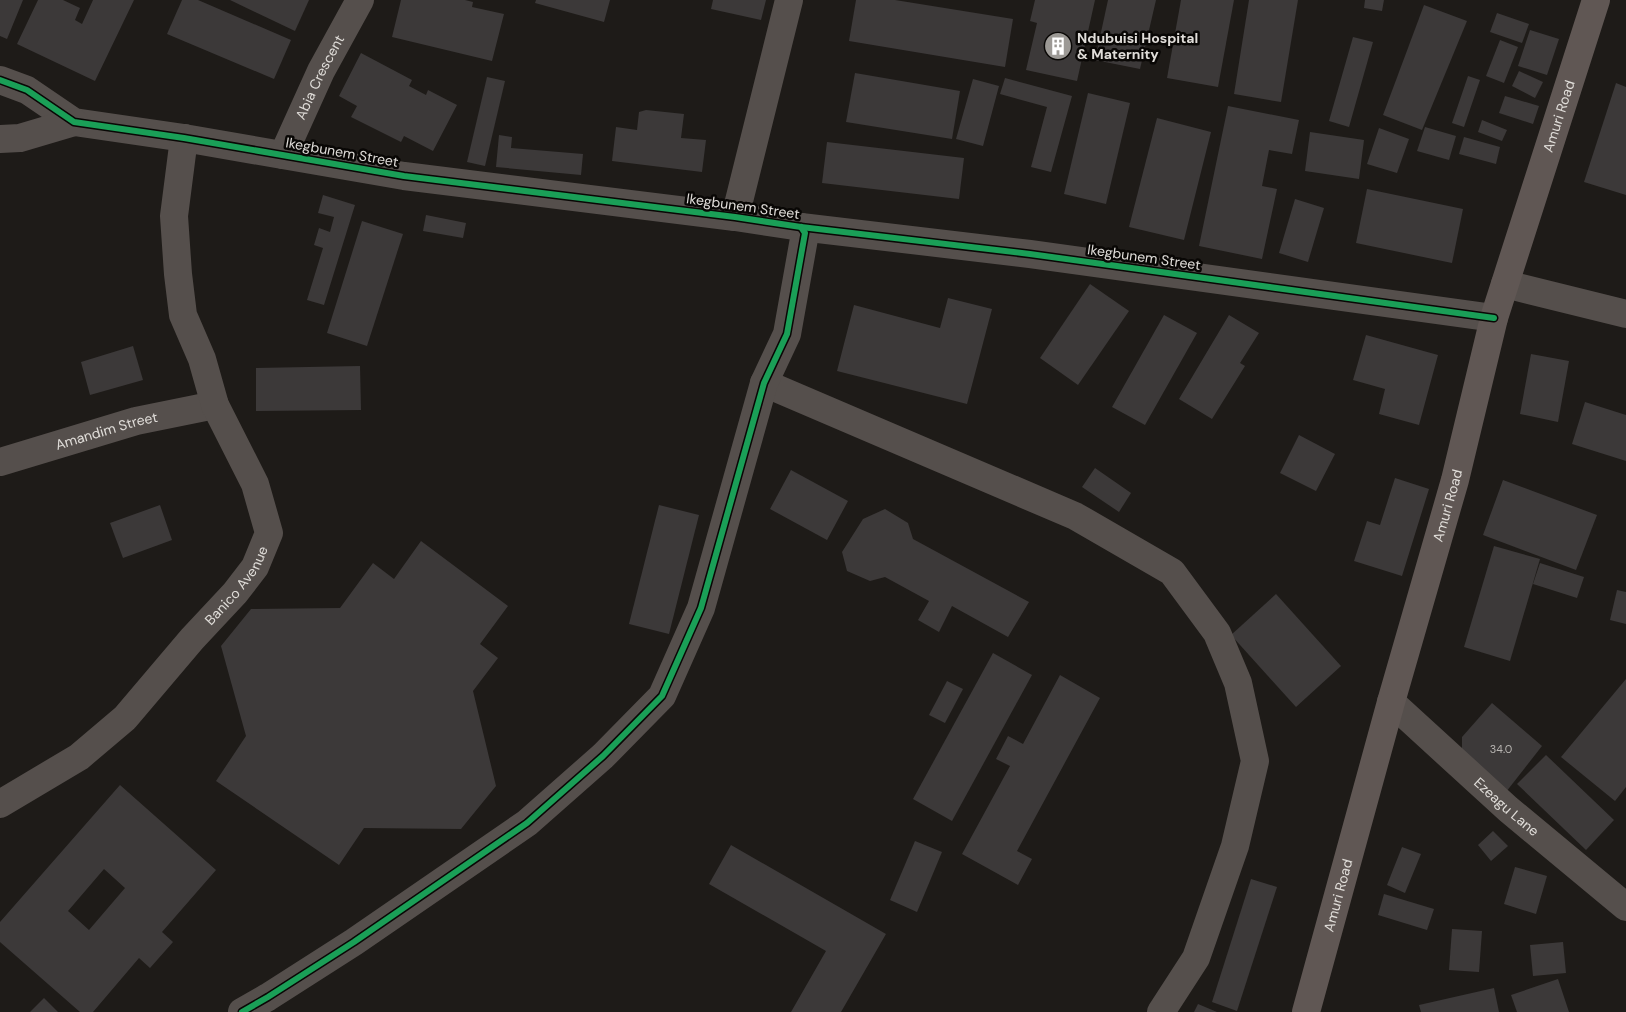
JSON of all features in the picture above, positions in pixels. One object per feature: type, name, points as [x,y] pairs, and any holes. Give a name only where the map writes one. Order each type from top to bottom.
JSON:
[{"type":"main road","name":"Amuri Road","points":[[1306,1012],[1391,702],[1455,480],[1494,318],[1596,0]]},
{"type":"street","name":"Abia Crescent","points":[[283,155],[321,70],[360,0]]},
{"type":"street","points":[[735,217],[789,0]]},
{"type":"street","name":"Ikegbunem Street","points":[[0,80],[27,90],[74,122],[184,138],[404,176],[735,217],[801,227],[1030,254],[1494,318]]},
{"type":"street","points":[[0,139],[20,138],[74,122]]},
{"type":"street","name":"Banico Avenue","points":[[0,804],[79,757],[124,718],[255,567],[269,533],[255,484],[215,405],[202,359],[183,315],[174,216],[184,138]]},
{"type":"street","points":[[242,1012],[354,942],[527,823],[602,756],[662,696],[700,608],[764,383],[787,334],[805,233],[801,227]]},
{"type":"street","points":[[1504,284],[1626,314]]},
{"type":"street","points":[[764,383],[1075,516],[1172,572],[1217,633],[1238,683],[1255,761],[1235,846],[1196,958],[1160,1012]]},
{"type":"street","name":"Amandim Street","points":[[0,462],[136,421],[215,405]]},
{"type":"street","name":"Ezeagu Lane","points":[[1391,702],[1508,809],[1626,907]]},
{"type":"building","points":[[0,0],[23,0],[7,39],[0,36]]},
{"type":"building","points":[[38,0],[63,0],[80,8],[75,20],[82,24],[93,0],[134,0],[95,81],[17,44]]},
{"type":"building","points":[[182,0],[198,0],[291,40],[274,79],[167,34]]},
{"type":"building","points":[[230,0],[309,0],[295,31]]},
{"type":"building","points":[[401,0],[465,0],[473,2],[472,7],[504,14],[492,61],[392,37]]},
{"type":"building","points":[[536,0],[610,0],[604,22],[535,3]]},
{"type":"building","points":[[713,0],[766,0],[761,20],[711,9]]},
{"type":"building","points":[[856,0],[895,0],[1013,19],[1005,67],[849,41]]},
{"type":"building","name":"Ndubuisi Hospital & Maternity","points":[[1035,0],[1095,0],[1077,81],[1026,70],[1037,23],[1030,21]]},
{"type":"building","points":[[1108,0],[1156,0],[1140,69],[1095,60]]},
{"type":"building","points":[[1181,0],[1234,0],[1218,87],[1167,78]]},
{"type":"building","points":[[1249,0],[1298,0],[1281,102],[1234,94]]},
{"type":"building","points":[[1365,0],[1384,0],[1382,11],[1364,8]]},
{"type":"building","points":[[1424,5],[1467,21],[1422,130],[1383,115]]},
{"type":"building","points":[[1497,13],[1529,24],[1522,43],[1490,32]]},
{"type":"building","points":[[1530,30],[1559,39],[1547,75],[1518,66]]},
{"type":"building","points":[[1353,37],[1373,42],[1349,127],[1329,121]]},
{"type":"building","points":[[1500,40],[1518,47],[1504,83],[1486,76]]},
{"type":"building","points":[[361,53],[412,80],[409,86],[426,95],[428,90],[457,105],[433,151],[404,136],[401,142],[351,117],[357,106],[339,96]]},
{"type":"building","points":[[1519,71],[1543,82],[1535,98],[1512,86]]},
{"type":"building","points":[[855,73],[960,91],[952,139],[846,122]]},
{"type":"building","points":[[1468,76],[1480,80],[1464,127],[1452,123]]},
{"type":"building","points":[[487,77],[505,81],[485,166],[467,162]]},
{"type":"building","points":[[1005,78],[1072,96],[1051,172],[1031,167],[1047,107],[1000,94]]},
{"type":"building","points":[[973,79],[999,86],[983,146],[956,139]]},
{"type":"building","points":[[1616,83],[1626,87],[1626,195],[1584,182]]},
{"type":"building","points":[[1088,93],[1130,103],[1106,204],[1064,194]]},
{"type":"building","points":[[1505,96],[1539,106],[1533,124],[1499,113]]},
{"type":"building","points":[[1228,106],[1299,120],[1292,154],[1269,150],[1262,186],[1277,189],[1262,259],[1199,246]]},
{"type":"building","points":[[646,110],[684,114],[681,138],[706,140],[702,172],[612,161],[616,127],[637,130],[639,112]]},
{"type":"building","points":[[1157,118],[1211,132],[1184,240],[1129,227]]},
{"type":"building","points":[[1482,120],[1507,130],[1502,141],[1478,132]]},
{"type":"building","points":[[1425,127],[1456,136],[1449,160],[1417,151]]},
{"type":"building","points":[[1379,128],[1409,139],[1397,173],[1367,164]]},
{"type":"building","points":[[1310,132],[1364,140],[1359,179],[1305,171]]},
{"type":"building","points":[[499,135],[512,137],[511,148],[583,154],[581,175],[496,167]]},
{"type":"building","points":[[1464,137],[1500,147],[1496,164],[1459,154]]},
{"type":"building","points":[[827,142],[964,158],[959,199],[822,183]]},
{"type":"building","points":[[1367,189],[1463,209],[1452,263],[1356,243]]},
{"type":"building","points":[[323,195],[355,205],[324,305],[307,300],[323,248],[314,245],[319,228],[330,232],[334,217],[318,213]]},
{"type":"building","points":[[1295,199],[1324,208],[1308,262],[1279,253]]},
{"type":"building","points":[[426,215],[466,223],[463,238],[423,231]]},
{"type":"building","points":[[362,221],[403,234],[367,346],[327,333]]},
{"type":"building","points":[[1090,284],[1129,311],[1078,385],[1040,358]]},
{"type":"building","points":[[948,298],[992,309],[967,404],[837,371],[854,305],[940,328]]},
{"type":"building","points":[[1164,315],[1197,333],[1145,425],[1112,407]]},
{"type":"building","points":[[1229,315],[1259,333],[1240,363],[1245,366],[1212,419],[1179,399]]},
{"type":"building","points":[[1366,335],[1438,355],[1419,425],[1379,414],[1385,389],[1353,380]]},
{"type":"building","points":[[133,346],[143,380],[90,395],[81,362]]},
{"type":"building","points":[[1531,354],[1569,361],[1558,422],[1520,414]]},
{"type":"building","points":[[360,366],[361,410],[256,411],[256,368]]},
{"type":"building","points":[[1585,402],[1626,415],[1626,461],[1572,444]]},
{"type":"building","points":[[1299,435],[1335,454],[1316,491],[1280,473]]},
{"type":"building","points":[[1095,468],[1131,493],[1119,512],[1082,487]]},
{"type":"building","points":[[791,470],[848,501],[827,540],[770,509]]},
{"type":"building","points":[[1395,478],[1429,489],[1402,576],[1354,561],[1367,521],[1380,525]]},
{"type":"building","points":[[1503,480],[1597,515],[1576,570],[1483,535]]},
{"type":"building","points":[[160,505],[172,540],[123,558],[110,523]]},
{"type":"building","points":[[659,505],[699,515],[669,634],[629,624]]},
{"type":"building","points":[[885,509],[908,523],[913,539],[1029,602],[1008,637],[952,606],[939,632],[918,620],[929,601],[885,577],[870,581],[847,571],[842,552],[863,519]]},
{"type":"building","points":[[421,541],[508,606],[480,644],[498,658],[473,691],[496,786],[461,829],[364,828],[339,865],[216,781],[246,736],[221,646],[251,609],[340,608],[373,563],[394,579]]},
{"type":"building","points":[[1494,546],[1540,559],[1510,661],[1464,647]]},
{"type":"building","points":[[1540,563],[1584,577],[1577,598],[1533,584]]},
{"type":"building","points":[[1617,590],[1626,592],[1626,624],[1610,620]]},
{"type":"building","points":[[1276,594],[1341,666],[1296,707],[1231,635]]},
{"type":"building","points":[[993,653],[1032,675],[952,821],[913,799]]},
{"type":"building","points":[[1060,675],[1100,698],[1017,851],[1032,859],[1018,885],[962,854],[1010,766],[996,759],[1008,736],[1023,744]]},
{"type":"building","points":[[1626,679],[1626,787],[1615,801],[1561,757]]},
{"type":"building","points":[[947,681],[963,689],[945,723],[929,715]]},
{"type":"building","points":[[1492,703],[1542,746],[1506,792],[1462,752],[1462,737]]},
{"type":"building","points":[[1546,755],[1614,820],[1586,850],[1517,784]]},
{"type":"building","points":[[120,785],[216,870],[162,932],[173,942],[150,968],[139,958],[93,1012],[80,1012],[0,942],[0,922]],"holes":[[[104,869],[125,888],[89,930],[68,911]]]},
{"type":"building","points":[[1493,831],[1508,846],[1491,861],[1478,845]]},
{"type":"building","points":[[915,841],[942,852],[917,912],[890,900]]},
{"type":"building","points":[[731,845],[886,934],[841,1012],[791,1012],[826,951],[709,884]]},
{"type":"building","points":[[1402,847],[1421,854],[1405,893],[1387,885]]},
{"type":"building","points":[[1515,867],[1547,876],[1536,914],[1504,904]]},
{"type":"building","points":[[1251,879],[1277,887],[1237,1011],[1212,1002]]},
{"type":"building","points":[[1384,894],[1434,909],[1427,930],[1378,915]]},
{"type":"building","points":[[1452,929],[1482,931],[1479,972],[1449,970]]},
{"type":"building","points":[[1563,942],[1566,973],[1533,976],[1530,945]]},
{"type":"building","points":[[1558,979],[1569,1012],[1517,1012],[1511,995]]},
{"type":"building","points":[[1494,988],[1499,1012],[1421,1012],[1419,1005]]},
{"type":"building","points":[[44,998],[58,1012],[30,1012]]},
{"type":"building","points":[[1198,1004],[1217,1012],[1194,1012]]},
{"type":"cycle path","points":[[0,80],[27,90],[74,122],[184,138],[404,176],[735,217],[801,227],[1030,254],[1494,318]]},
{"type":"cycle path","points":[[242,1012],[354,942],[527,823],[603,756],[662,696],[701,608],[764,383],[787,334],[805,233],[801,227]]},
{"type":"place","name":"Ndubuisi Hospital & Maternity","points":[[1058,46]]}]
